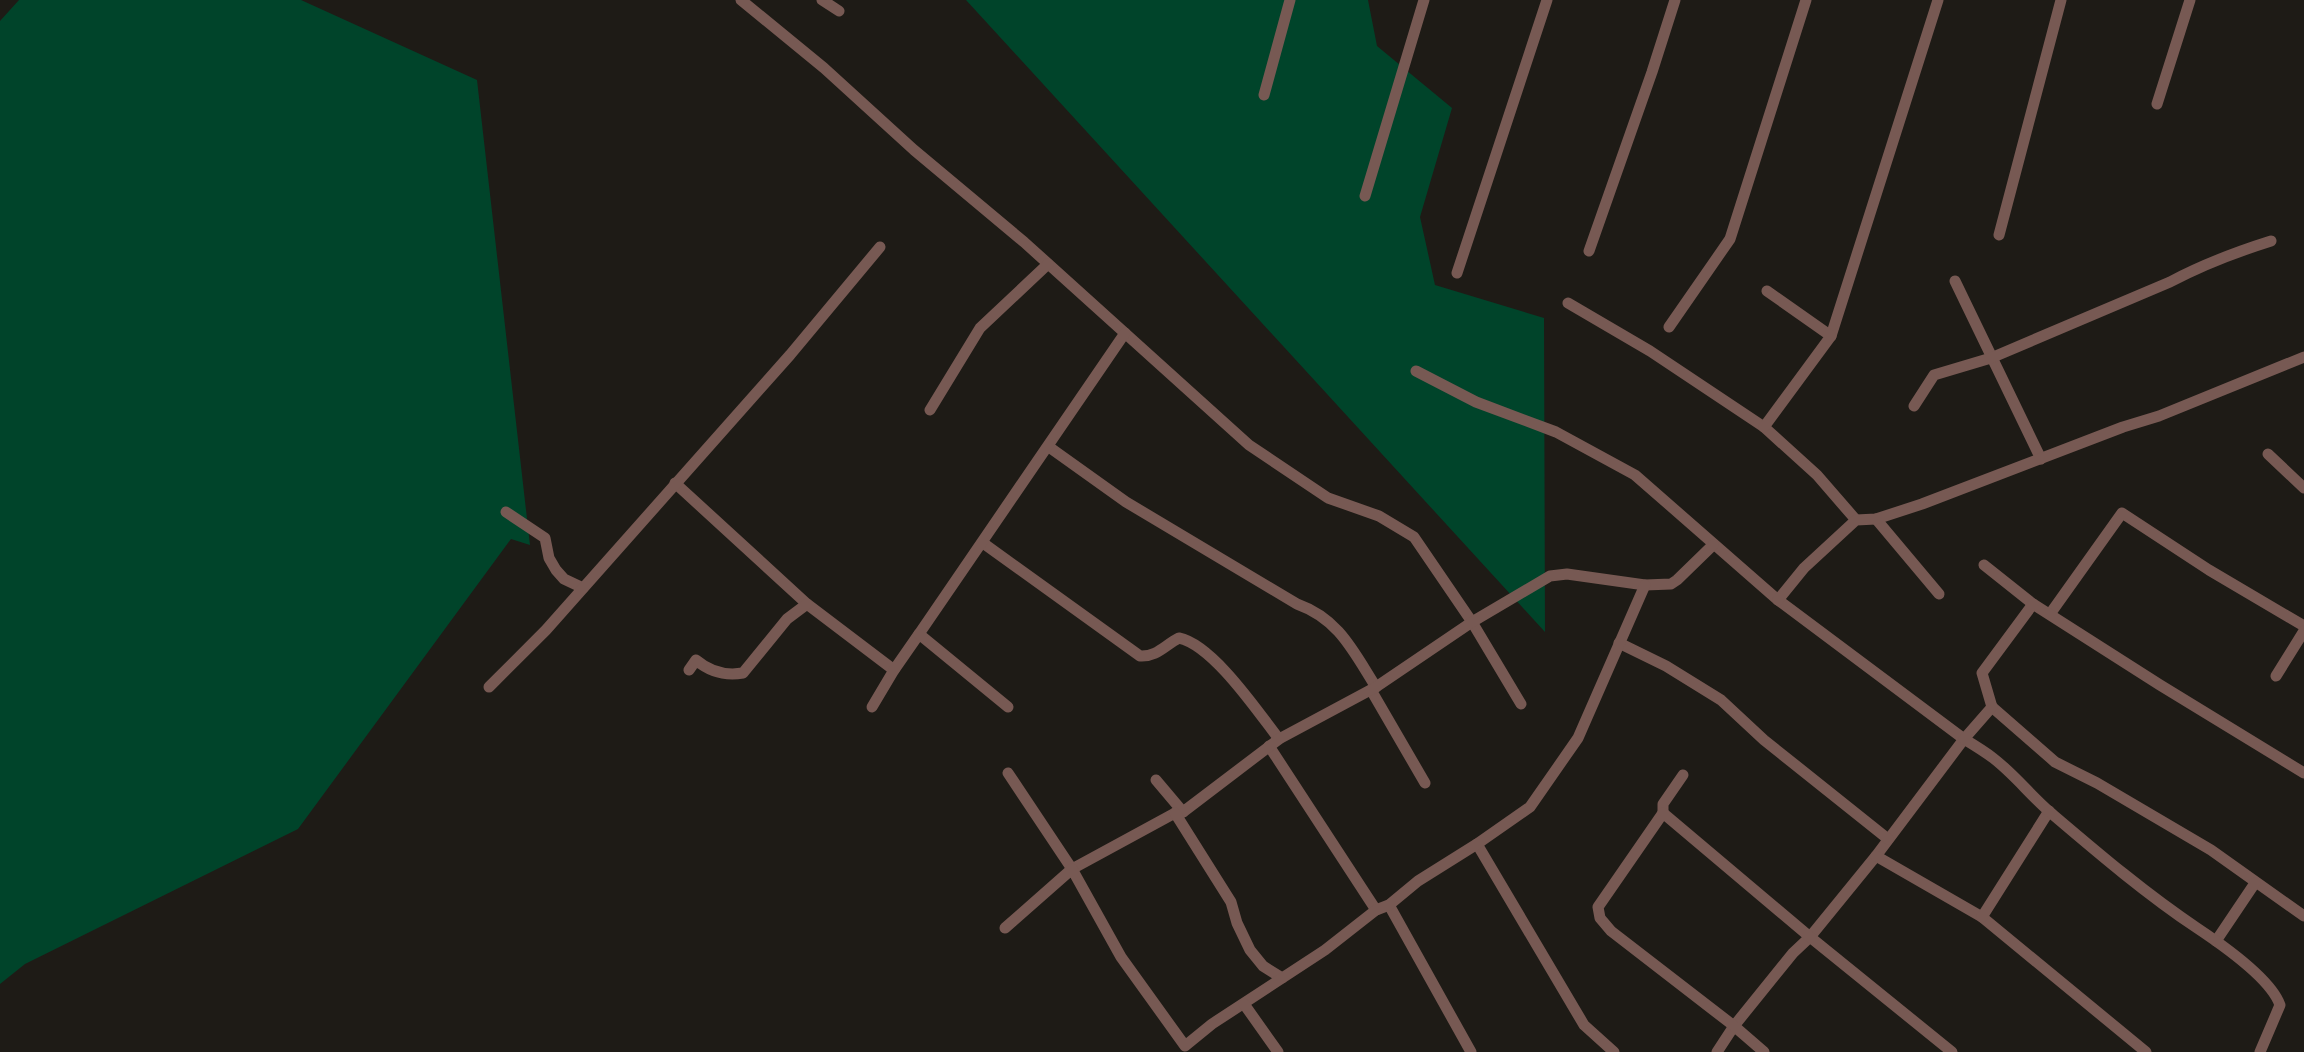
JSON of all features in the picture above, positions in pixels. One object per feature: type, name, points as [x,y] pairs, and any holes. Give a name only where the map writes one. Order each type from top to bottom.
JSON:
[{"type":"street","points":[[740,0],[824,68],[914,150],[1048,264],[1249,445],[1328,498],[1379,516],[1414,536],[1472,622],[1520,704]]},
{"type":"street","points":[[822,0],[839,11]]},
{"type":"street","points":[[1264,95],[1290,0]]},
{"type":"street","points":[[1365,196],[1424,0]]},
{"type":"street","points":[[1458,273],[1547,0]]},
{"type":"street","points":[[1589,251],[1652,72],[1675,0]]},
{"type":"street","points":[[1669,327],[1730,239],[1806,0]]},
{"type":"street","points":[[1764,427],[1830,336],[1938,0]]},
{"type":"street","points":[[2000,235],[2061,0]]},
{"type":"street","points":[[2156,104],[2190,0]]},
{"type":"street","points":[[1914,406],[1934,375],[1991,358],[2170,282],[2193,269],[2238,251],[2270,241]]},
{"type":"street","points":[[489,687],[546,630],[790,355],[880,247]]},
{"type":"street","points":[[930,410],[980,328],[1048,264]]},
{"type":"street","points":[[1956,281],[1991,358],[2041,459]]},
{"type":"street","points":[[1767,291],[1830,336]]},
{"type":"street","points":[[1568,303],[1650,351],[1764,427],[1817,476],[1856,520]]},
{"type":"street","points":[[872,707],[894,670],[1125,334]]},
{"type":"street","points":[[1778,600],[1804,568],[1856,520],[1876,519],[1922,504],[2123,427],[2159,416],[2304,357]]},
{"type":"street","points":[[1416,371],[1476,402],[1556,432],[1635,475],[1778,600],[1964,739],[1993,758],[2049,812],[2159,900],[2216,941],[2276,995],[2280,1005],[2260,1052]]},
{"type":"street","points":[[1049,447],[1126,502],[1297,604],[1315,610],[1337,628],[1374,688],[1425,783]]},
{"type":"street","points":[[2268,454],[2304,488]]},
{"type":"street","points":[[675,483],[807,604],[894,670]]},
{"type":"street","points":[[506,512],[545,538],[550,558],[556,570],[564,579],[583,588]]},
{"type":"street","points":[[2050,614],[2122,513],[2209,570],[2304,626]]},
{"type":"street","points":[[1876,519],[1939,594]]},
{"type":"street","points":[[983,543],[1140,656],[1158,653],[1179,638],[1190,640],[1231,677],[1274,742],[1376,910]]},
{"type":"street","points":[[1005,928],[1072,869],[1179,812],[1274,742],[1374,688],[1472,622],[1550,576],[1557,574],[1645,585],[1671,584],[1678,580],[1713,545]]},
{"type":"street","points":[[1984,566],[2033,604],[2160,685],[2304,773]]},
{"type":"street","points":[[1008,773],[1072,869],[1122,957],[1185,1046],[1282,978],[1326,950],[1376,910],[1389,905],[1418,881],[1477,844],[1530,807],[1578,738],[1645,585]]},
{"type":"street","points":[[690,670],[696,660],[718,673],[730,675],[743,673],[787,619],[807,604]]},
{"type":"street","points":[[2033,604],[1982,673],[1992,707],[2055,762],[2097,783],[2211,850],[2304,916]]},
{"type":"street","points":[[2276,676],[2304,631]]},
{"type":"street","points":[[919,634],[1008,707]]},
{"type":"street","points":[[1618,643],[1666,666],[1721,700],[1764,740],[1888,839]]},
{"type":"street","points":[[1717,1052],[1734,1026],[1793,953],[1810,937],[1876,856],[1964,739],[1992,707]]},
{"type":"street","points":[[1683,775],[1662,804],[1663,813],[1598,907],[1600,918],[1611,931],[1734,1026],[1764,1052]]},
{"type":"street","points":[[1156,780],[1179,812],[1231,902],[1237,923],[1250,950],[1263,966],[1282,978]]},
{"type":"street","points":[[1982,917],[2049,812]]},
{"type":"street","points":[[1663,813],[1810,937],[1952,1052]]},
{"type":"street","points":[[1477,844],[1584,1025],[1614,1052]]},
{"type":"street","points":[[1876,856],[1982,917],[2146,1052]]},
{"type":"street","points":[[2216,941],[2255,883]]},
{"type":"street","points":[[1389,905],[1471,1052]]},
{"type":"street","points":[[1244,1004],[1278,1052]]},
{"type":"green space","points":[[19,0],[301,0],[477,80],[530,545],[511,539],[298,829],[25,964],[0,984],[0,21]]},
{"type":"green space","points":[[966,0],[1368,0],[1377,46],[1452,108],[1420,217],[1435,285],[1544,318],[1545,632]]}]
